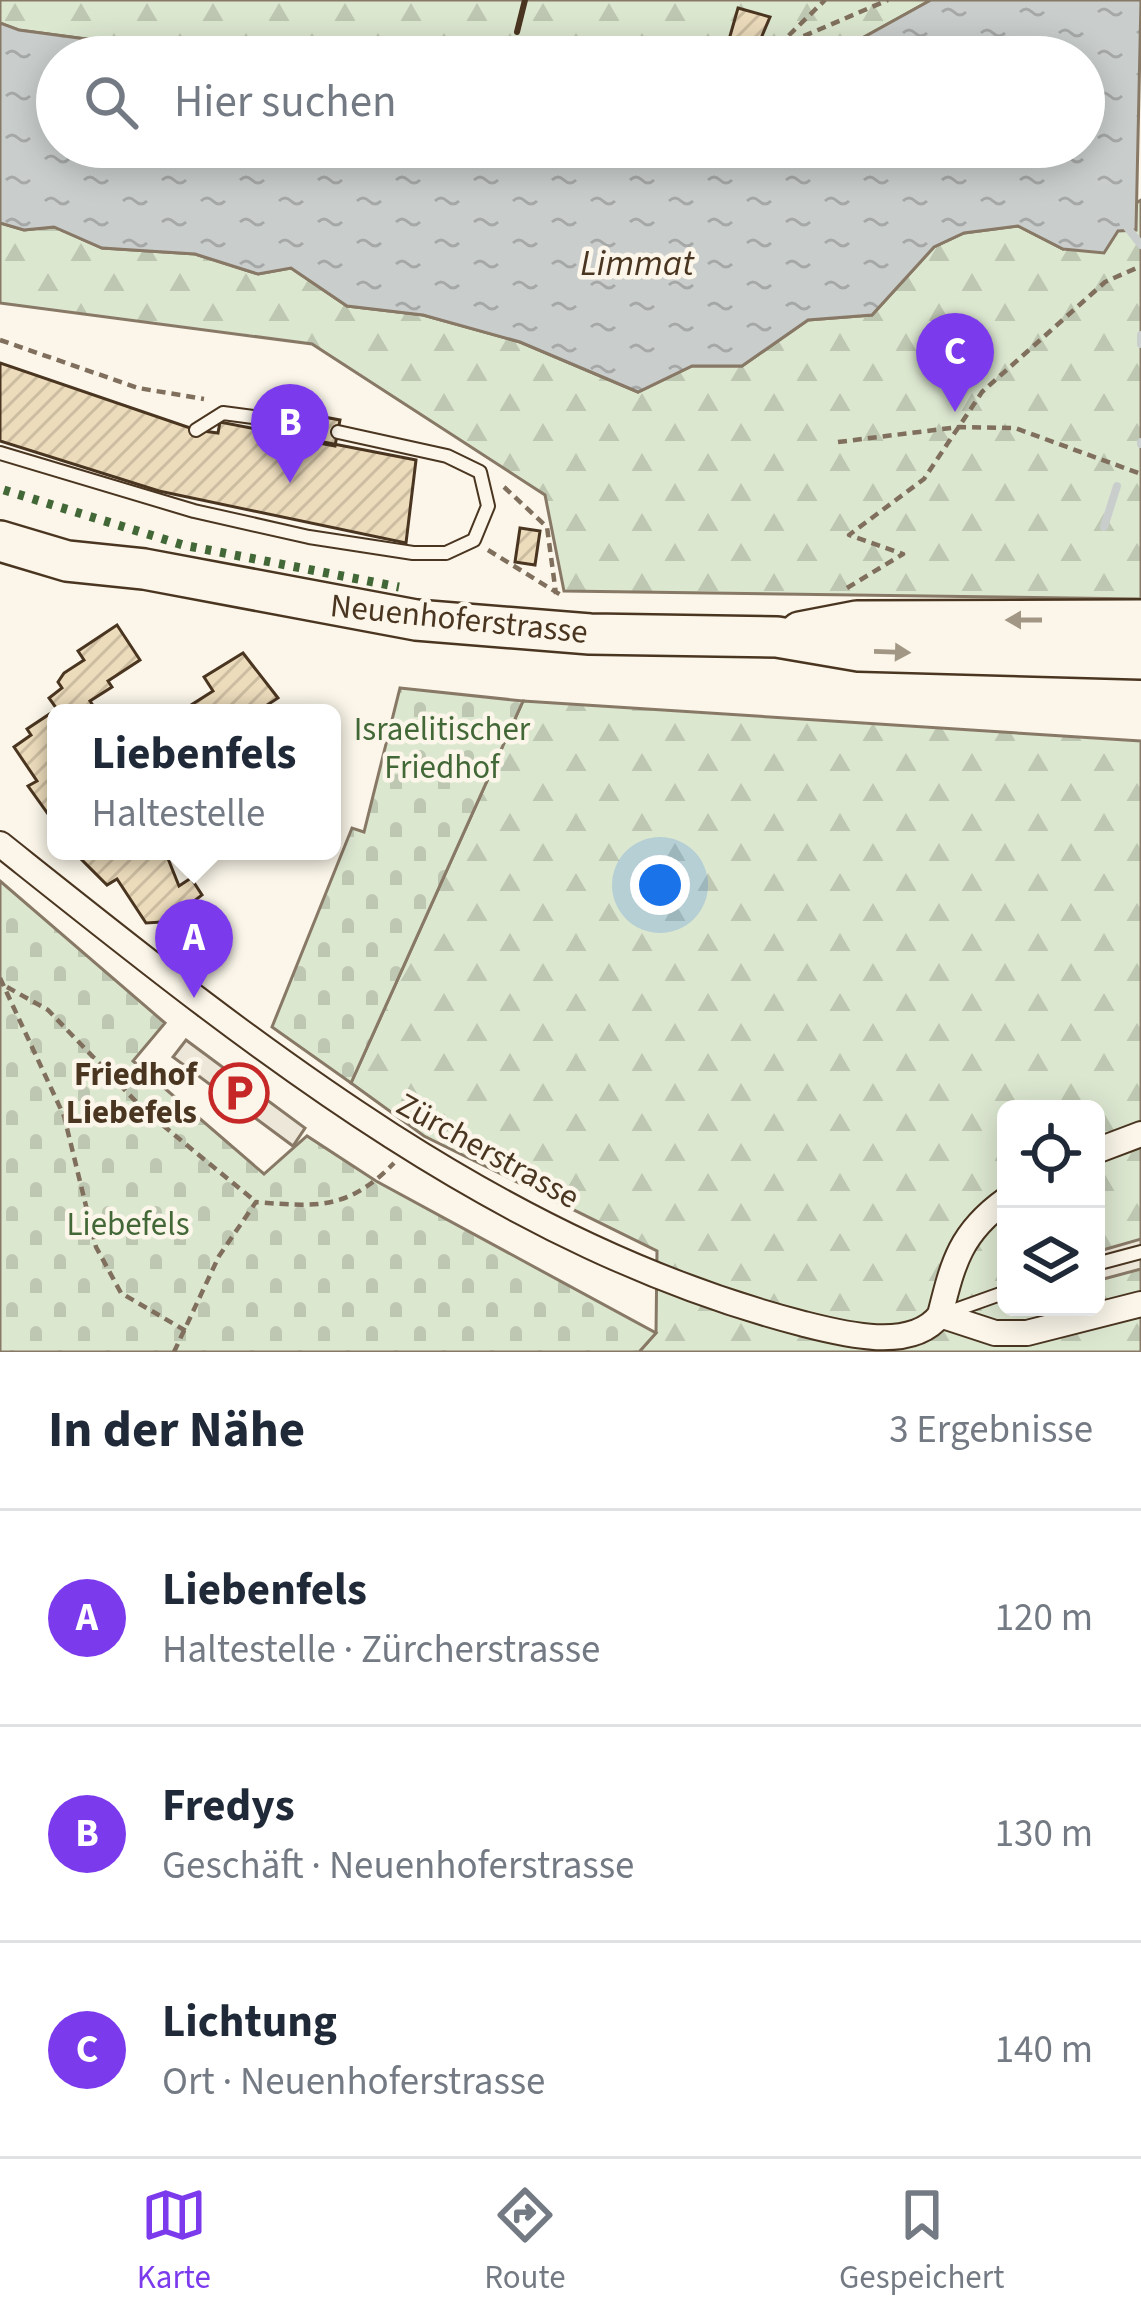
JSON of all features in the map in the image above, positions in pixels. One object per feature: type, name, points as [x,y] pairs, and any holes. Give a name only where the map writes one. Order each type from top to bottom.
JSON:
[{"type":"main road","name":"Neuenhoferstrasse","points":[[0,516],[74,538],[144,569]]},
{"type":"main road","name":"Neuenhoferstrasse","points":[[0,541],[68,561],[144,569],[416,620],[590,634],[777,637],[859,651],[1141,658]]},
{"type":"main road","name":"Neuenhoferstrasse","points":[[777,637],[857,621],[1141,620]]},
{"type":"street","name":"Zürcherstrasse","points":[[0,844],[181,988],[406,1150],[589,1244],[708,1295],[874,1345],[923,1331],[940,1315]]},
{"type":"street","points":[[1105,1148],[1141,1134]]},
{"type":"street","points":[[997,1207],[974,1226],[955,1252],[940,1315],[995,1333],[1027,1333],[1141,1304]]},
{"type":"lane","points":[[196,430],[224,413],[268,418]]},
{"type":"lane","points":[[0,453],[172,505],[309,537],[413,553],[446,553],[474,540],[488,506],[480,472],[447,456],[338,432]]},
{"type":"lane","points":[[1105,1262],[1141,1252]]},
{"type":"lane","points":[[940,1315],[997,1295]]},
{"type":"path","points":[[788,36],[825,0]]},
{"type":"path","points":[[804,36],[888,0]]},
{"type":"path","points":[[842,592],[903,554],[849,536],[924,479],[982,392],[1105,282],[1141,266]]},
{"type":"path","points":[[0,340],[138,388],[199,395],[224,413]]},
{"type":"path","points":[[838,442],[959,427],[1015,428],[1141,473]]},
{"type":"path","points":[[474,540],[556,594],[547,527],[520,497],[480,472]]},
{"type":"path","points":[[0,977],[64,1116],[96,1247],[121,1293],[186,1331]]},
{"type":"path","points":[[4,986],[48,1010],[143,1108],[256,1202],[304,1206],[351,1200],[406,1150]]},
{"type":"path","points":[[175,1352],[219,1256],[256,1202]]},
{"type":"green space","points":[[0,0],[931,0],[866,36],[63,36],[0,23]]},
{"type":"green space","points":[[1141,200],[1141,599],[564,591],[545,495],[312,344],[0,303],[0,223],[24,230],[54,227],[102,248],[195,254],[258,274],[291,268],[347,306],[423,315],[520,342],[638,392],[692,366],[742,366],[808,320],[872,315],[934,247],[964,233],[1018,226],[1063,249]]},
{"type":"green space","name":"Israelitischer Friedhof","points":[[400,688],[523,701],[351,1083],[272,1027],[352,828],[364,832]]},
{"type":"green space","points":[[523,701],[1141,741],[1141,1352],[639,1352],[656,1333],[657,1251],[424,1136],[351,1083]]},
{"type":"green space","name":"Liebefels","points":[[0,881],[165,1023],[133,1061],[264,1174],[307,1136],[376,1181],[656,1333],[639,1352],[0,1352]]},
{"type":"shaded area","name":"Friedhof Liebefels","points":[[186,1040],[305,1128],[293,1146],[173,1057]]},
{"type":"shaded area","points":[[1141,1239],[1141,1269],[1105,1279],[1105,1249]]},
{"type":"water","name":"Limmat","points":[[931,0],[1141,0],[1136,230],[1118,231],[1104,253],[1063,249],[1018,226],[964,233],[934,247],[872,315],[808,320],[742,366],[692,366],[638,392],[520,342],[423,315],[347,306],[291,268],[258,274],[195,254],[102,248],[54,227],[24,230],[0,223],[0,23],[64,36],[36,36],[36,168],[1105,168],[1105,36],[866,36]]},
{"type":"building","points":[[738,8],[770,17],[762,36],[730,36]]},
{"type":"building","points":[[0,363],[196,430],[218,433],[220,422],[416,460],[406,543],[159,491],[0,441]]},
{"type":"building","points":[[271,407],[340,420],[335,446],[266,433]]},
{"type":"building","points":[[520,528],[540,531],[535,565],[515,562]]},
{"type":"building","points":[[117,625],[140,660],[108,681],[112,687],[92,704],[53,704],[49,698],[62,688],[58,682],[64,673],[84,660],[78,651]]},
{"type":"building","points":[[243,653],[278,698],[269,704],[193,704],[213,691],[204,677]]},
{"type":"building","points":[[47,716],[47,812],[28,786],[37,781],[14,747],[31,735],[27,729]]},
{"type":"building","points":[[82,860],[169,860],[179,886],[191,878],[202,895],[194,901],[200,910],[171,935],[162,922],[146,923],[117,879],[107,885]]},
{"type":"waterway","points":[[1123,222],[1141,245]]},
{"type":"waterway","points":[[1141,335],[1141,344]]},
{"type":"waterway","points":[[1104,527],[1117,486]]},
{"type":"hedge","points":[[4,490],[183,545],[399,587]]},
{"type":"wall","points":[[517,32],[525,0]]},
{"type":"place","name":"Lichtung","points":[[955,412]]},
{"type":"place","name":"Fredys","points":[[290,483]]},
{"type":"place","name":"Liebenfels","points":[[194,998]]},
{"type":"place","name":"Friedhof Liebefels","points":[[239,1093]]}]
